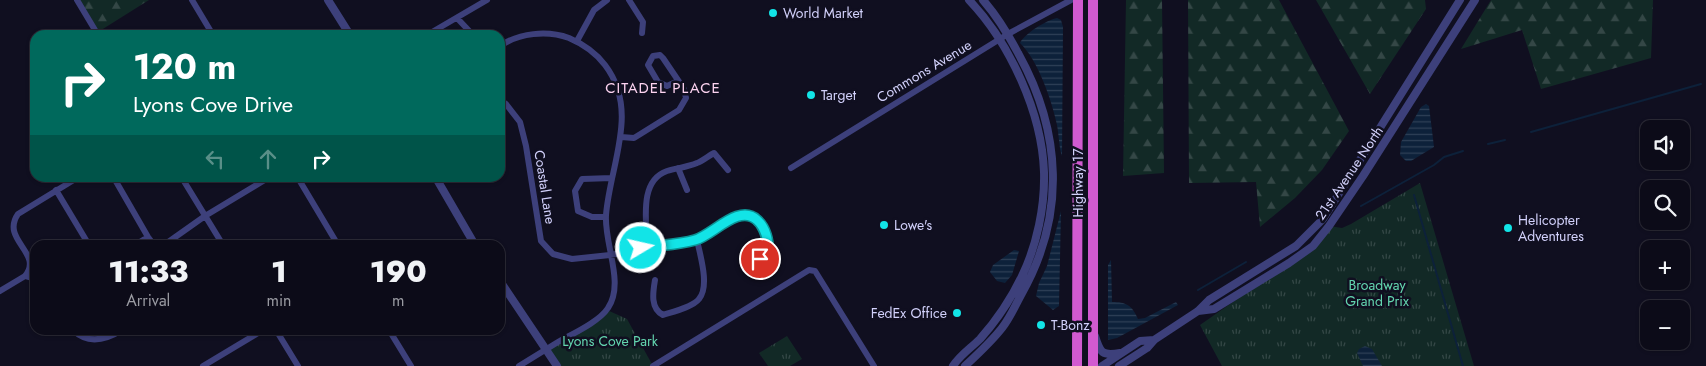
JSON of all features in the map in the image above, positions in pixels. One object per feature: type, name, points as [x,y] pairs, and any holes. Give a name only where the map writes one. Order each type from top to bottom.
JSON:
[{"type":"highway","name":"Highway 17","points":[[1077,366],[1078,0]]},
{"type":"highway","name":"Highway 17","points":[[1092,0],[1093,366]]},
{"type":"street","points":[[77,0],[95,30]]},
{"type":"street","points":[[192,0],[210,30]]},
{"type":"street","points":[[328,0],[347,30]]},
{"type":"street","points":[[436,30],[487,0]]},
{"type":"street","points":[[577,41],[594,10],[607,0]]},
{"type":"street","points":[[629,0],[643,22],[642,33]]},
{"type":"street","points":[[953,366],[979,340],[997,318],[1022,276],[1031,253],[1044,195],[1044,171],[1037,128],[1029,101],[1000,40],[978,9],[969,0]]},
{"type":"street","points":[[965,366],[985,347],[1008,319],[1029,282],[1041,254],[1049,225],[1053,172],[1052,147],[1043,106],[1029,72],[1008,34],[983,0]]},
{"type":"street","name":"Commons Avenue","points":[[791,168],[1008,34],[1071,0]]},
{"type":"street","name":"21st Avenue North","points":[[1119,366],[1198,311],[1209,300],[1296,246],[1323,219],[1460,0]]},
{"type":"street","name":"21st Avenue North","points":[[1198,311],[1214,309],[1313,246],[1363,176],[1475,0]]},
{"type":"street","points":[[457,18],[468,30]]},
{"type":"street","points":[[505,42],[535,34],[563,36],[577,41],[599,57],[617,83],[622,109],[621,137],[606,217],[615,283],[614,295],[607,310],[590,324],[519,366]]},
{"type":"street","points":[[621,137],[634,138],[679,110],[686,98],[684,89],[663,58],[660,55],[653,56],[648,65],[658,82],[667,86],[678,81]]},
{"type":"street","name":"Coastal Lane","points":[[505,104],[520,122],[526,146],[541,241],[553,254],[572,259],[610,255],[647,247],[697,240]]},
{"type":"street","points":[[647,247],[647,192],[658,176],[698,163],[714,153],[728,170]]},
{"type":"street","points":[[678,168],[687,190]]},
{"type":"street","points":[[606,217],[592,217],[578,211],[575,191],[582,179],[612,178]]},
{"type":"street","points":[[0,291],[26,276],[30,271],[30,262],[11,228],[13,220],[18,214],[70,182]]},
{"type":"street","points":[[116,182],[150,240]]},
{"type":"street","points":[[184,182],[220,240]]},
{"type":"street","points":[[169,240],[261,182]]},
{"type":"street","points":[[300,182],[335,240]]},
{"type":"street","points":[[438,182],[472,240]]},
{"type":"street","points":[[56,190],[86,240]]},
{"type":"street","points":[[655,280],[654,303],[657,312],[663,316],[680,310],[699,299],[704,288],[703,264],[697,240],[721,224],[742,214],[753,216],[764,226],[769,252],[752,266]]},
{"type":"street","points":[[143,240],[148,237]]},
{"type":"street","points":[[653,366],[809,270],[816,271],[874,366]]},
{"type":"street","points":[[26,276],[30,277]]},
{"type":"street","points":[[505,288],[557,366]]},
{"type":"street","points":[[1092,322],[1099,349],[1107,354],[1124,352]]},
{"type":"street","points":[[80,335],[85,339],[98,340],[113,335]]},
{"type":"street","points":[[203,366],[254,335]]},
{"type":"street","points":[[279,335],[298,366]]},
{"type":"street","points":[[392,335],[411,366]]},
{"type":"street","name":"21st Avenue North","points":[[1102,366],[1140,342],[1154,340]]},
{"type":"green space","points":[[78,0],[149,0],[101,30],[97,30]]},
{"type":"green space","points":[[1126,0],[1162,0],[1164,173],[1123,176]]},
{"type":"green space","points":[[1188,0],[1279,0],[1349,131],[1322,170],[1295,198],[1260,227],[1256,182],[1189,183]]},
{"type":"green space","points":[[1316,0],[1425,0],[1426,9],[1370,94]]},
{"type":"green space","points":[[1491,0],[1653,0],[1651,58],[1541,89],[1522,30],[1461,49]]},
{"type":"green space","name":"Broadway Grand Prix","points":[[1420,183],[1474,366],[1222,366],[1200,325],[1313,246],[1329,226],[1342,228],[1351,224]]},
{"type":"green space","name":"Lyons Cove Park","points":[[607,310],[627,319],[653,366],[557,366],[546,349]]},
{"type":"green space","points":[[787,336],[802,359],[790,366],[768,366],[759,353]]},
{"type":"water","points":[[1057,18],[1061,20],[1063,27],[1062,156],[1057,125],[1048,93],[1033,60],[1020,43],[1026,35],[1048,21]]},
{"type":"water","points":[[1426,104],[1429,106],[1434,147],[1411,161],[1406,161],[1400,155],[1401,142],[1421,107]]},
{"type":"water","points":[[1061,211],[1059,306],[1053,310],[1036,296],[1039,283],[1047,266]]},
{"type":"water","points":[[1014,250],[1019,251],[1012,275],[1005,283],[997,281],[990,272],[993,265]]},
{"type":"water","points":[[1111,260],[1112,302],[1128,305],[1138,319],[1145,318],[1176,302],[1178,305],[1117,338],[1108,340],[1108,265]]},
{"type":"water","points":[[1365,346],[1372,349],[1382,366],[1363,366],[1357,353],[1359,349]]},
{"type":"waterway","points":[[1531,132],[1701,84]]},
{"type":"waterway","points":[[1488,144],[1505,140]]},
{"type":"waterway","points":[[1361,206],[1434,165],[1444,157],[1463,151]]},
{"type":"waterway","points":[[1414,195],[1463,366]]},
{"type":"waterway","points":[[1198,290],[1246,262]]},
{"type":"place","name":"World Market","points":[[773,13]]},
{"type":"place","name":"Target","points":[[811,95]]},
{"type":"place","name":"Lowe's","points":[[884,225]]},
{"type":"place","name":"Helicopter Adventures","points":[[1508,228]]},
{"type":"place","name":"FedEx Office","points":[[957,313]]},
{"type":"place","name":"T-Bonz","points":[[1041,325]]},
{"type":"district","name":"CITADEL PLACE","points":[[663,88]]},
{"type":"route","points":[[641,248],[697,240],[721,224],[742,214],[753,216],[764,226],[769,252],[760,259]]}]
